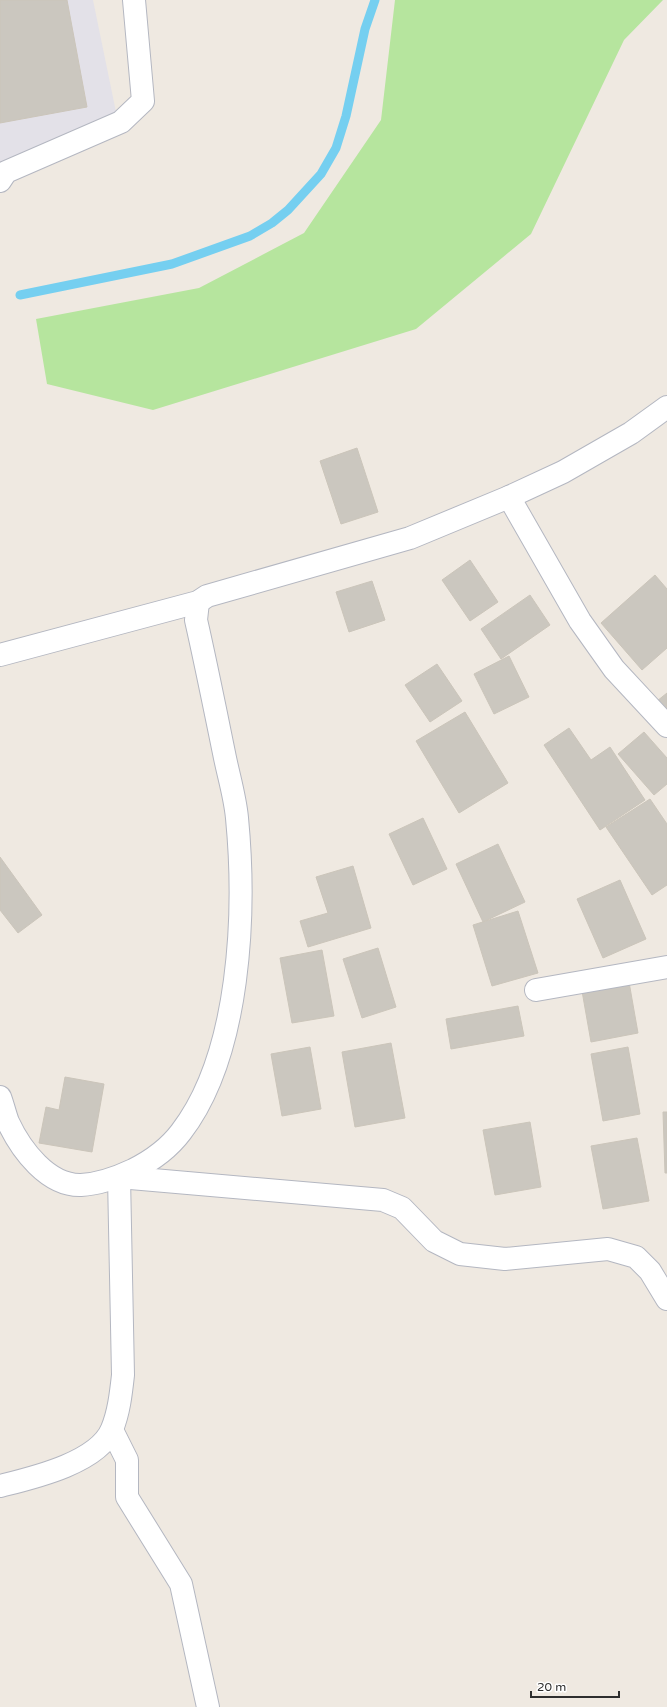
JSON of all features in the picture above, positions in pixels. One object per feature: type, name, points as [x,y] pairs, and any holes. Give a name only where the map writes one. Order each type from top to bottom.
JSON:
[{"type":"street","points":[[0,181],[6,172],[121,122],[143,101],[134,0]]},
{"type":"street","points":[[0,655],[198,602],[207,596],[410,538],[509,498],[563,472],[631,433],[667,407]]},
{"type":"street","points":[[509,498],[580,621],[614,669],[667,726]]},
{"type":"street","points":[[0,1097],[8,1122],[36,1164],[54,1177],[76,1185],[97,1184],[119,1177],[144,1164],[164,1150],[181,1132],[200,1102],[215,1071],[234,991],[241,913],[237,816],[196,620],[198,602]]},
{"type":"street","points":[[536,990],[667,967]]},
{"type":"street","points":[[119,1177],[383,1200],[402,1208],[434,1241],[460,1254],[505,1259],[608,1249],[636,1257],[650,1271],[667,1299]]},
{"type":"street","points":[[0,1486],[38,1477],[73,1463],[95,1450],[112,1430],[119,1405],[123,1375],[119,1177]]},
{"type":"street","points":[[112,1430],[127,1460],[127,1497],[181,1584],[208,1707]]},
{"type":"shaded area","points":[[0,0],[93,0],[116,112],[0,168]]},
{"type":"green space","points":[[395,0],[663,0],[624,40],[531,234],[416,329],[153,410],[47,384],[36,319],[199,288],[304,233],[381,120]]},
{"type":"building","points":[[0,0],[67,0],[87,107],[0,123]]},
{"type":"building","points":[[357,448],[378,512],[341,524],[320,461]]},
{"type":"building","points":[[470,560],[498,602],[470,621],[442,580]]},
{"type":"building","points":[[655,575],[667,589],[667,648],[642,670],[601,623]]},
{"type":"building","points":[[372,581],[385,620],[349,632],[336,592]]},
{"type":"building","points":[[530,595],[550,625],[501,659],[481,629]]},
{"type":"building","points":[[509,656],[529,697],[494,714],[474,674]]},
{"type":"building","points":[[437,664],[462,701],[430,722],[405,685]]},
{"type":"building","points":[[667,693],[667,712],[657,701]]},
{"type":"building","points":[[465,712],[508,783],[459,813],[416,741]]},
{"type":"building","points":[[569,728],[591,760],[610,747],[645,800],[600,830],[544,745]]},
{"type":"building","points":[[644,732],[667,758],[667,784],[654,795],[618,754]]},
{"type":"building","points":[[650,799],[667,824],[667,885],[652,895],[606,827]]},
{"type":"building","points":[[423,818],[447,869],[413,885],[389,834]]},
{"type":"building","points":[[498,844],[525,902],[483,922],[456,864]]},
{"type":"building","points":[[0,857],[42,915],[18,933],[0,910]]},
{"type":"building","points":[[353,866],[371,928],[308,947],[300,921],[328,913],[316,877]]},
{"type":"building","points":[[620,880],[646,939],[603,958],[577,899]]},
{"type":"building","points":[[518,911],[538,973],[492,986],[473,925]]},
{"type":"building","points":[[378,948],[396,1007],[362,1018],[343,959]]},
{"type":"building","points":[[322,950],[334,1016],[292,1023],[280,958]]},
{"type":"building","points":[[629,982],[638,1033],[591,1042],[582,991]]},
{"type":"building","points":[[518,1006],[524,1036],[451,1049],[446,1019]]},
{"type":"building","points":[[391,1043],[405,1118],[355,1127],[342,1052]]},
{"type":"building","points":[[310,1047],[321,1109],[282,1116],[271,1054]]},
{"type":"building","points":[[628,1047],[640,1114],[603,1121],[591,1054]]},
{"type":"building","points":[[65,1077],[104,1084],[92,1152],[39,1143],[46,1107],[59,1110]]},
{"type":"building","points":[[663,1112],[667,1112],[667,1173],[665,1173]]},
{"type":"building","points":[[530,1122],[541,1187],[495,1195],[483,1130]]},
{"type":"building","points":[[637,1138],[649,1201],[603,1209],[591,1146]]},
{"type":"waterway","points":[[20,295],[172,264],[250,236],[272,223],[288,210],[321,174],[336,148],[346,116],[365,29],[375,0]]}]
